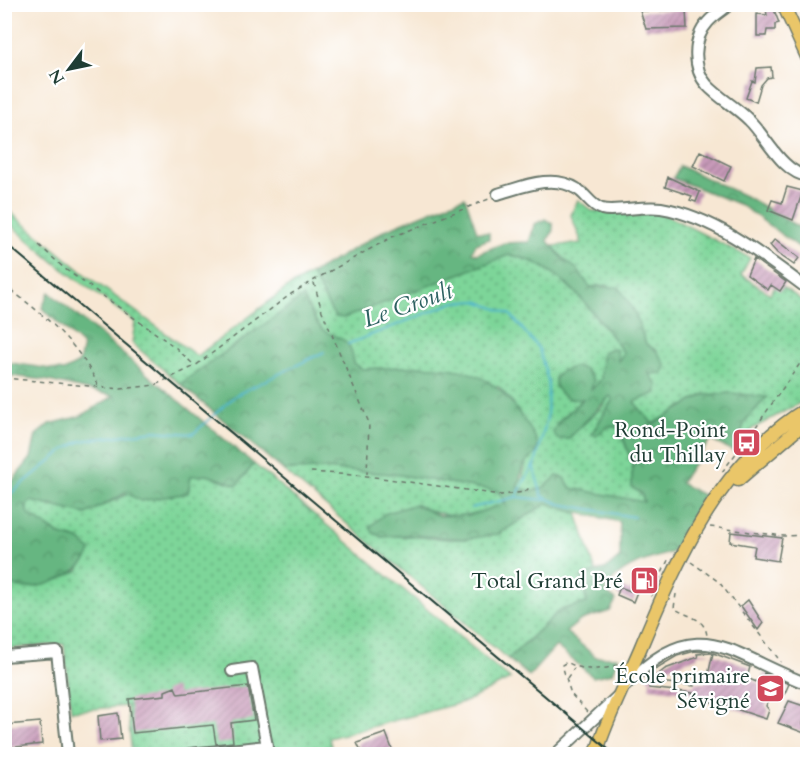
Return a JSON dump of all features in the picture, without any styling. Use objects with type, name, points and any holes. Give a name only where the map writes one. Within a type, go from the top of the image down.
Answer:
[{"type":"main road","points":[[783,4],[807,59]]},
{"type":"main road","points":[[596,754],[669,576],[700,525],[734,473],[769,438],[807,408]]},
{"type":"main road","points":[[712,507],[758,460],[807,420]]},
{"type":"main road","points":[[639,649],[700,525]]},
{"type":"street","points":[[730,4],[707,22],[698,43],[695,63],[699,72],[706,84],[750,120],[778,157],[802,175],[807,176]]},
{"type":"street","points":[[498,194],[553,181],[577,189],[598,208],[605,210],[637,206],[676,211],[692,216],[749,247],[807,289]]},
{"type":"street","points":[[556,754],[640,671],[666,653],[697,643],[710,643],[732,649],[807,684]]},
{"type":"street","points":[[4,656],[57,652],[68,754]]},
{"type":"street","points":[[190,754],[267,746],[252,668],[232,671]]},
{"type":"path","points":[[4,378],[122,389],[154,385],[195,366],[291,294],[392,237],[498,194]]},
{"type":"path","points":[[39,245],[73,275],[167,340],[195,366]]},
{"type":"path","points":[[313,282],[326,322],[369,423],[367,476]]},
{"type":"path","points":[[4,285],[59,330],[85,361],[98,386]]},
{"type":"path","points":[[719,477],[807,352]]},
{"type":"path","points":[[753,431],[761,438],[765,434],[769,438]]},
{"type":"path","points":[[311,472],[367,476],[501,495],[525,492],[531,486]]},
{"type":"path","points":[[700,525],[758,533],[807,535]]},
{"type":"path","points":[[650,600],[673,553]]},
{"type":"path","points":[[685,558],[719,582],[782,663]]},
{"type":"path","points":[[671,596],[675,588],[674,608],[698,619],[706,629],[710,643]]},
{"type":"path","points":[[591,721],[572,694],[562,665],[567,662],[575,668],[600,669],[625,661]]},
{"type":"path","points":[[567,679],[569,672],[575,668]]},
{"type":"green space","points":[[680,166],[749,198],[807,232],[807,253],[741,205],[673,178]]},
{"type":"green space","points":[[465,197],[477,232],[489,233],[489,239],[476,244],[472,252],[477,254],[504,243],[529,242],[535,224],[545,219],[553,224],[553,232],[547,240],[562,258],[577,269],[590,287],[619,287],[634,311],[646,344],[657,351],[666,366],[663,373],[649,374],[658,386],[656,393],[634,402],[653,424],[703,395],[731,393],[767,397],[745,421],[735,452],[710,440],[680,483],[705,496],[673,552],[634,565],[617,575],[604,591],[616,600],[610,611],[581,620],[566,632],[596,657],[618,657],[612,673],[593,677],[556,646],[529,676],[508,659],[560,610],[587,603],[582,577],[607,568],[620,557],[620,522],[566,510],[547,503],[499,534],[467,539],[407,535],[382,537],[373,533],[370,527],[384,514],[415,504],[439,516],[471,515],[506,503],[498,491],[394,474],[324,469],[283,470],[180,384],[303,297],[320,327],[347,343],[354,363],[362,369],[428,366],[449,368],[487,381],[504,394],[529,427],[538,448],[534,456],[524,465],[517,487],[529,491],[539,490],[557,476],[564,478],[571,488],[644,502],[642,495],[632,487],[632,463],[620,428],[609,426],[596,436],[592,433],[613,399],[610,396],[568,439],[557,439],[553,432],[557,424],[583,399],[563,396],[557,389],[555,378],[562,371],[576,366],[586,370],[594,381],[591,390],[601,380],[602,353],[611,348],[617,350],[618,361],[624,353],[589,307],[561,279],[545,268],[509,255],[344,318],[335,317],[332,312],[311,274],[385,230]]},
{"type":"green space","points":[[578,200],[592,211],[658,211],[750,258],[741,275],[770,294],[777,283],[807,304],[807,399],[752,429],[735,452],[745,421],[766,398],[703,395],[653,424],[634,402],[656,393],[649,374],[657,351],[646,344],[634,311],[608,285],[590,287],[553,246],[582,243],[571,215]]},
{"type":"green space","points":[[4,207],[90,278],[197,356],[287,288],[311,274],[332,312],[509,255],[528,260],[545,268],[575,292],[624,353],[618,362],[603,362],[601,380],[590,392],[562,371],[555,378],[555,387],[584,398],[557,423],[568,439],[603,406],[610,395],[613,399],[592,433],[596,436],[609,426],[619,428],[632,463],[632,487],[642,495],[644,503],[571,488],[564,478],[557,476],[539,490],[529,491],[517,487],[522,479],[526,461],[536,454],[538,447],[512,402],[499,387],[422,366],[362,369],[354,363],[350,347],[344,340],[320,327],[303,297],[180,384],[132,343],[135,322],[60,267],[5,220]]},
{"type":"green space","points":[[49,292],[254,464],[237,485],[207,475],[191,476],[188,493],[141,501],[126,493],[86,514],[31,501],[26,506],[28,514],[60,535],[79,540],[91,551],[80,567],[71,573],[49,584],[26,588],[17,587],[5,581],[5,490],[31,458],[36,435],[50,424],[81,416],[114,396],[45,380],[5,375],[5,362],[64,371],[79,363],[83,346],[42,308]]},
{"type":"green space","points":[[254,464],[510,679],[467,701],[329,738],[333,754],[258,754],[258,752],[132,754],[127,706],[71,711],[64,644],[5,649],[4,581],[33,586],[52,582],[79,570],[79,540],[60,535],[28,514],[26,506],[31,501],[86,514],[128,494],[161,482],[192,475],[205,475],[237,485]]},
{"type":"green space","points":[[324,469],[394,474],[498,491],[506,504],[481,512],[450,516],[415,504],[382,537],[466,539],[495,529],[547,503],[577,513],[596,572],[582,577],[587,603],[560,610],[508,659],[283,470]]},
{"type":"building","points":[[773,7],[779,23],[775,24],[775,30],[767,30],[766,36],[757,36],[757,14],[767,15],[766,9]]},
{"type":"building","points":[[686,10],[687,28],[646,29],[640,11]]},
{"type":"building","points":[[771,67],[772,77],[767,78],[761,85],[756,102],[746,98],[752,81],[755,82],[757,68]]},
{"type":"building","points":[[700,151],[731,166],[724,181],[693,166]]},
{"type":"building","points":[[668,177],[700,192],[696,202],[690,200],[692,196],[665,187]]},
{"type":"building","points":[[787,187],[803,191],[793,220],[768,210],[772,200],[782,203]]},
{"type":"building","points":[[775,239],[799,258],[794,265],[770,245]]},
{"type":"building","points":[[754,259],[786,282],[780,291],[771,285],[768,290],[747,275]]},
{"type":"building","points":[[731,532],[782,538],[778,561],[753,557],[755,546],[730,542]]},
{"type":"building","points":[[639,573],[653,580],[649,588],[640,584],[633,602],[617,595],[620,587],[630,591]]},
{"type":"building","points":[[748,600],[763,623],[758,630],[741,606]]},
{"type":"building","points":[[695,651],[712,653],[697,654],[698,657],[665,669],[650,681],[647,676],[677,656]]},
{"type":"building","points":[[713,653],[750,667],[747,678],[761,684],[764,673],[789,684],[784,695],[772,690],[766,706],[769,710],[766,719],[692,697],[693,693],[649,688],[650,681],[694,686],[695,682],[704,683],[707,680]]},
{"type":"building","points":[[248,686],[254,720],[231,723],[233,742],[216,744],[213,725],[133,733],[129,699],[165,695],[165,691],[175,687],[178,694]]},
{"type":"building","points":[[789,701],[807,707],[803,724],[807,726],[807,734],[778,723]]},
{"type":"building","points":[[118,713],[121,739],[100,741],[98,716]]},
{"type":"building","points":[[40,722],[42,744],[8,748],[6,725]]},
{"type":"building","points":[[386,733],[394,754],[362,754],[357,743]]},
{"type":"waterway","name":"Le Croult","points":[[348,344],[455,302],[477,301],[510,314],[539,349],[548,381],[547,418],[534,469],[542,496],[560,504],[634,517]]},
{"type":"waterway","name":"Le Croult","points":[[4,499],[64,450],[81,441],[154,431],[193,434],[236,395],[324,352]]},
{"type":"waterway","points":[[471,508],[516,497],[534,464]]},
{"type":"waterway","points":[[516,497],[546,500]]},
{"type":"railway","points":[[4,242],[614,754]]},
{"type":"place","name":"Rond-Point du Thillay","points":[[747,443]]},
{"type":"place","name":"Total Grand Pré","points":[[644,581]]},
{"type":"place","name":"École primaire Sévigné","points":[[771,689]]}]
